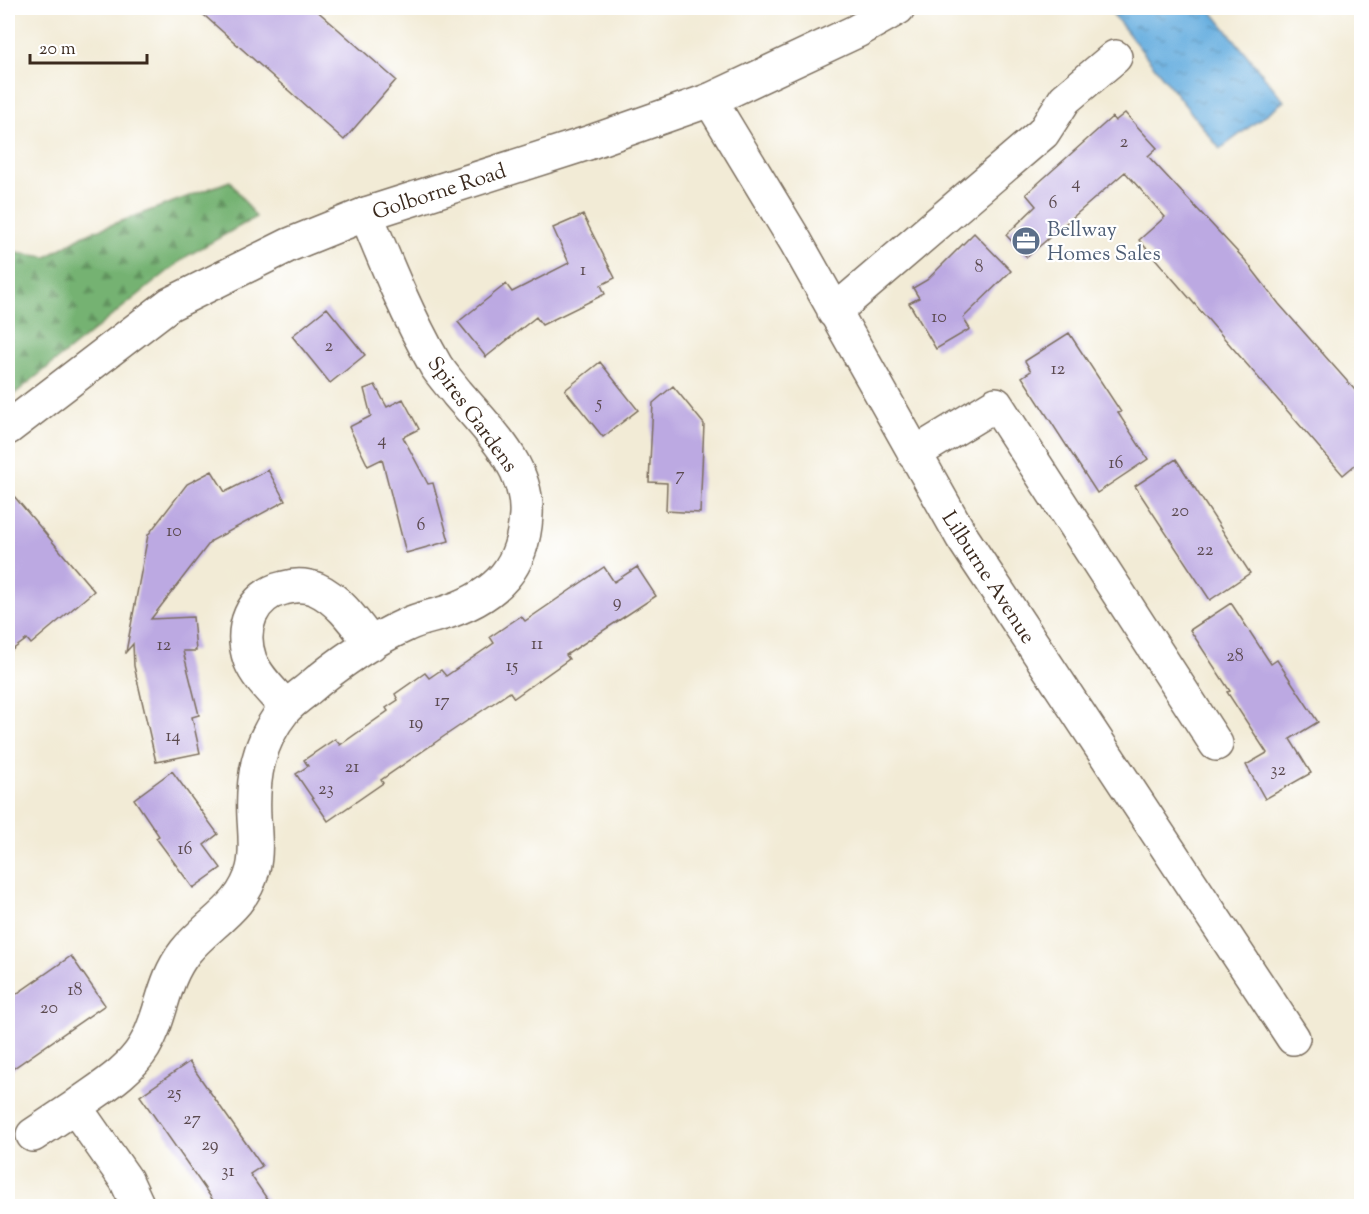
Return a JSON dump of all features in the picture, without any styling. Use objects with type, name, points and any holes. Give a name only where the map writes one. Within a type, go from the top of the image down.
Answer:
[{"type":"street","name":"Golborne Road","points":[[8,426],[170,304],[289,245],[366,214],[588,143],[710,100],[857,31],[898,8]]},
{"type":"street","points":[[834,312],[1043,133],[1065,99],[1115,57]]},
{"type":"street","name":"Lilburne Avenue","points":[[710,100],[796,242],[962,537],[1293,1038]]},
{"type":"street","name":"Spires Gardens","points":[[33,1135],[127,1068],[144,1046],[156,1021],[172,970],[187,950],[231,910],[244,893],[253,869],[256,848],[253,783],[258,757],[269,730],[286,707],[328,672],[371,644],[408,624],[480,599],[495,588],[521,553],[527,510],[517,471],[506,452],[438,369],[394,284],[366,214]]},
{"type":"street","points":[[914,454],[996,404],[1216,744]]},
{"type":"street","points":[[286,707],[262,679],[250,660],[246,640],[247,621],[257,603],[275,590],[296,585],[315,588],[334,601],[371,644]]},
{"type":"street","points":[[75,1107],[126,1180],[138,1206]]},
{"type":"green space","points":[[230,181],[256,217],[187,256],[8,399],[8,252],[47,257],[84,235]]},
{"type":"water","points":[[1108,8],[1209,8],[1284,101],[1220,149]]},
{"type":"building","points":[[196,8],[314,8],[396,80],[344,140]]},
{"type":"building","points":[[1125,113],[1157,148],[1148,156],[1245,260],[1279,304],[1362,398],[1362,459],[1343,475],[1139,240],[1165,217],[1125,172],[1027,257],[1006,235],[1036,206],[1026,194],[1112,117],[1115,121]]},
{"type":"building","points":[[583,215],[615,278],[601,285],[605,294],[542,325],[536,317],[486,357],[458,322],[506,284],[512,292],[569,263],[553,228]]},
{"type":"building","points":[[974,233],[1011,271],[963,318],[970,329],[936,349],[909,303],[919,298],[913,288],[927,280]]},
{"type":"building","points":[[327,308],[365,355],[330,383],[292,336]]},
{"type":"building","points":[[1069,333],[1121,412],[1118,413],[1148,459],[1097,493],[1022,377],[1031,371],[1025,361]]},
{"type":"building","points":[[600,362],[638,410],[603,437],[565,390]]},
{"type":"building","points":[[375,385],[387,407],[403,399],[419,429],[403,437],[428,484],[433,483],[449,541],[406,553],[382,459],[368,466],[349,427],[371,416],[364,389]]},
{"type":"building","points":[[673,386],[704,424],[700,513],[666,511],[667,483],[649,482],[653,403]]},
{"type":"building","points":[[1176,459],[1250,573],[1210,600],[1135,486]]},
{"type":"building","points":[[268,470],[285,501],[211,541],[151,619],[193,617],[196,651],[183,651],[199,715],[192,717],[200,753],[156,762],[134,666],[133,644],[126,652],[148,535],[187,484],[212,471],[225,492]]},
{"type":"building","points":[[8,489],[94,591],[31,644],[27,639],[8,653]]},
{"type":"building","points":[[604,567],[614,582],[637,567],[656,596],[566,655],[569,659],[514,698],[510,692],[446,735],[381,780],[383,783],[328,821],[296,774],[308,766],[304,760],[335,739],[340,745],[388,711],[386,708],[398,700],[395,694],[425,673],[429,678],[441,670],[446,676],[494,643],[490,637],[521,616],[525,621]]},
{"type":"building","points":[[1231,603],[1271,664],[1277,660],[1318,722],[1290,739],[1311,773],[1265,799],[1246,765],[1267,753],[1190,630]]},
{"type":"building","points":[[172,771],[218,834],[204,845],[221,868],[193,888],[156,838],[159,836],[134,799]]},
{"type":"building","points":[[71,956],[105,1005],[8,1072],[8,1000]]},
{"type":"building","points":[[189,1062],[262,1166],[250,1174],[272,1206],[217,1206],[140,1096]]},
{"type":"place","name":"Bellway Homes Sales","points":[[1026,241]]}]
